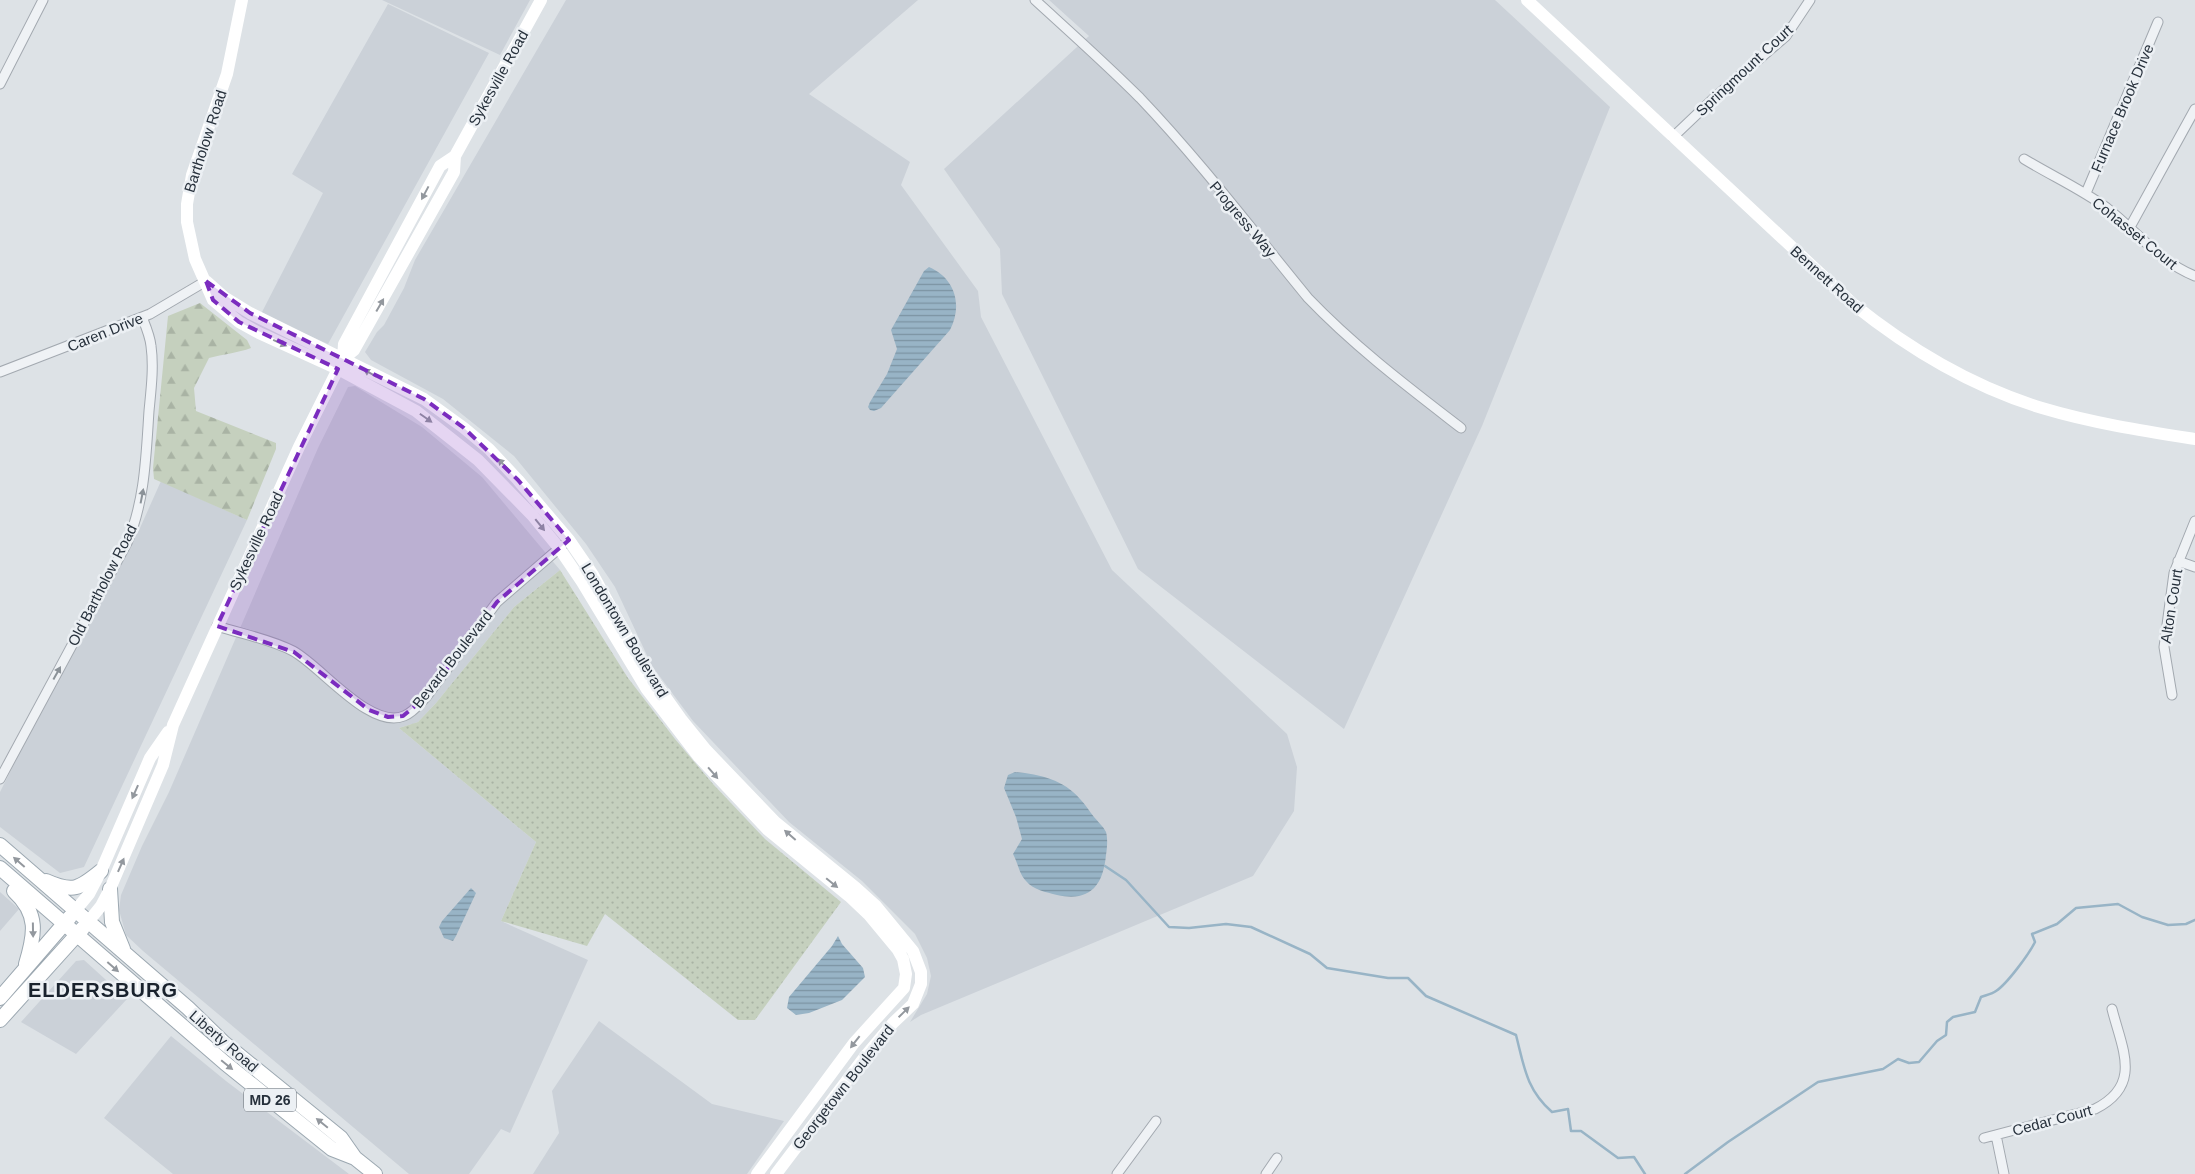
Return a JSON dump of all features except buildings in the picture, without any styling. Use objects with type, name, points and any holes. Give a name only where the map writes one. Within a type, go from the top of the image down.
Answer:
[{"type":"main road","name":"Liberty Road","points":[[1,845],[188,1008],[224,1044],[341,1138],[355,1158],[374,1174]]},
{"type":"main road","name":"Liberty Road","points":[[0,868],[190,1034],[332,1149],[355,1158]]},
{"type":"main road","points":[[36,877],[57,886],[74,889],[86,883],[101,871]]},
{"type":"main road","points":[[0,876],[24,900],[32,918],[33,939],[24,970]]},
{"type":"main road","points":[[110,889],[112,922],[127,956]]},
{"type":"main road","name":"Sykesville Road","points":[[0,998],[75,911]]},
{"type":"main road","name":"Sykesville Road","points":[[0,1020],[88,922]]},
{"type":"street","points":[[0,84],[43,0]]},
{"type":"street","name":"Bartholow Road","points":[[242,0],[227,74],[188,189],[187,222],[195,259],[206,280],[213,300],[239,322],[259,333],[340,364]]},
{"type":"street","name":"Sykesville Road","points":[[88,922],[101,906],[110,889],[163,765],[173,725],[296,455],[340,364],[344,344],[440,166],[454,156],[541,0]]},
{"type":"street","name":"Progress Way","points":[[1035,0],[1111,70],[1152,112],[1325,316],[1373,360],[1461,428]]},
{"type":"street","name":"Bennett Road","points":[[1526,0],[1853,304],[1900,339],[1947,368],[1992,390],[2046,409],[2096,422],[2195,439]]},
{"type":"street","name":"Springmount Court","points":[[1673,136],[1786,36],[1810,0]]},
{"type":"street","name":"Furnace Brook Drive","points":[[2086,193],[2158,22]]},
{"type":"street","points":[[2130,227],[2195,109]]},
{"type":"street","name":"Cohasset Court","points":[[2024,159],[2086,193],[2130,227],[2173,266],[2195,276]]},
{"type":"street","name":"Bartholow Road","points":[[206,280],[224,297],[340,364]]},
{"type":"street","name":"Caren Drive","points":[[0,372],[142,317],[167,305],[206,280]]},
{"type":"street","points":[[222,309],[242,316],[253,324],[264,327],[270,324]]},
{"type":"street","name":"Old Bartholow Road","points":[[0,779],[127,543],[138,514],[144,482],[151,382],[151,348],[149,334],[142,317]]},
{"type":"street","name":"Londontown Boulevard","points":[[340,364],[416,411],[455,440],[564,544],[593,574],[650,673],[681,719],[706,750],[763,810],[800,844],[856,888],[888,928]]},
{"type":"street","name":"Alton Court","points":[[2172,695],[2164,647],[2174,572],[2195,521]]},
{"type":"street","name":"Bevard Boulevard","points":[[217,626],[267,641],[294,652],[369,710],[388,717],[403,716],[418,706],[427,696],[497,602],[564,544]]},
{"type":"street","points":[[2178,562],[2195,567]]},
{"type":"street","name":"Sykesville Road","points":[[75,911],[89,894],[101,871],[150,758],[173,725]]},
{"type":"street","name":"Georgetown Boulevard","points":[[757,1174],[854,1043],[904,988],[906,974],[903,959],[888,928]]},
{"type":"street","name":"Georgetown Boulevard","points":[[776,1174],[880,1036],[913,1004],[918,995],[921,984],[918,962],[906,942],[888,928]]},
{"type":"street","name":"Cedar Court","points":[[1984,1138],[2095,1109],[2109,1102],[2118,1093],[2123,1084],[2126,1064],[2112,1008]]},
{"type":"street","points":[[1117,1174],[1156,1121]]},
{"type":"street","points":[[1996,1135],[2004,1174]]},
{"type":"street","points":[[1266,1174],[1278,1158]]},
{"type":"highlighted area","points":[[206,281],[250,313],[424,399],[464,428],[518,480],[569,540],[497,602],[427,696],[403,716],[388,717],[369,710],[294,652],[217,626],[338,369],[239,322],[213,300]]},
{"type":"shaded area","points":[[382,0],[530,0],[500,55]]},
{"type":"shaded area","points":[[566,0],[918,0],[809,94],[910,162],[901,185],[978,291],[981,317],[1112,570],[1287,734],[1297,767],[1294,811],[1253,876],[921,1015],[910,1022],[927,994],[931,976],[927,958],[915,934],[862,881],[789,822],[693,721],[652,666],[615,587],[586,544],[514,456],[443,399],[371,360],[365,352],[377,332],[384,325],[404,288],[415,260]]},
{"type":"shaded area","points":[[1049,0],[1495,0],[1610,107],[1482,426],[1344,729],[1138,569],[1002,294],[1000,249],[944,169],[1089,36]]},
{"type":"shaded area","points":[[388,4],[489,53],[328,344],[261,314],[323,193],[292,174]]},
{"type":"shaded area","points":[[355,386],[422,427],[482,477],[560,570],[514,607],[436,703],[418,722],[399,728],[536,842],[501,921],[588,960],[510,1133],[501,1129],[469,1174],[409,1174],[143,951],[126,935],[119,910],[121,895],[142,846],[169,792],[318,448],[348,387]]},
{"type":"shaded area","points":[[161,481],[247,520],[84,867],[60,873],[0,827],[0,792],[30,732],[140,528]]},
{"type":"shaded area","points":[[0,892],[19,909],[0,931]]},
{"type":"shaded area","points":[[84,960],[127,999],[76,1054],[21,1022],[76,961]]},
{"type":"shaded area","points":[[599,1021],[712,1104],[784,1121],[747,1174],[533,1174],[559,1133],[552,1091]]},
{"type":"shaded area","points":[[171,1036],[226,1081],[349,1174],[173,1174],[104,1118]]},
{"type":"green space","points":[[200,303],[247,340],[251,348],[209,358],[194,388],[196,411],[276,443],[276,449],[247,520],[154,479],[153,468],[168,316]]},
{"type":"green space","points":[[560,570],[628,678],[713,784],[765,839],[841,902],[755,1020],[738,1020],[605,914],[587,946],[501,921],[536,842],[399,728],[418,722],[436,703],[514,607]]},
{"type":"water","points":[[929,267],[945,278],[954,293],[956,311],[954,321],[950,330],[881,408],[874,411],[870,410],[868,407],[870,402],[887,374],[897,349],[891,330],[924,271]]},
{"type":"water","points":[[1015,772],[1042,776],[1074,792],[1105,830],[1107,846],[1102,875],[1093,889],[1086,894],[1068,897],[1044,892],[1032,887],[1022,875],[1013,854],[1022,839],[1016,817],[1004,788],[1008,775]]},
{"type":"water","points":[[471,888],[476,893],[456,936],[453,941],[444,938],[439,927],[442,921]]},
{"type":"water","points":[[838,936],[842,944],[863,968],[865,977],[842,1000],[809,1013],[796,1015],[787,1008],[789,997],[832,946]]},
{"type":"waterway","points":[[1105,866],[1126,880],[1169,927],[1189,928],[1226,924],[1251,927],[1310,954],[1327,968],[1388,978],[1408,978],[1426,996],[1516,1035],[1527,1076],[1531,1086],[1543,1103],[1552,1112],[1568,1109],[1571,1131],[1581,1131],[1618,1158],[1634,1157],[1645,1174]]},
{"type":"waterway","points":[[1685,1174],[1728,1142],[1818,1082],[1883,1069],[1898,1059],[1909,1063],[1919,1062],[1937,1041],[1946,1035],[1947,1022],[1953,1017],[1975,1012],[1981,997],[1994,992],[2006,982],[2035,942],[2032,934],[2057,924],[2076,908],[2118,904],[2142,917],[2168,925],[2186,924],[2195,920]]},
{"type":"district","name":"ELDERSBURG","points":[[103,990]]}]
